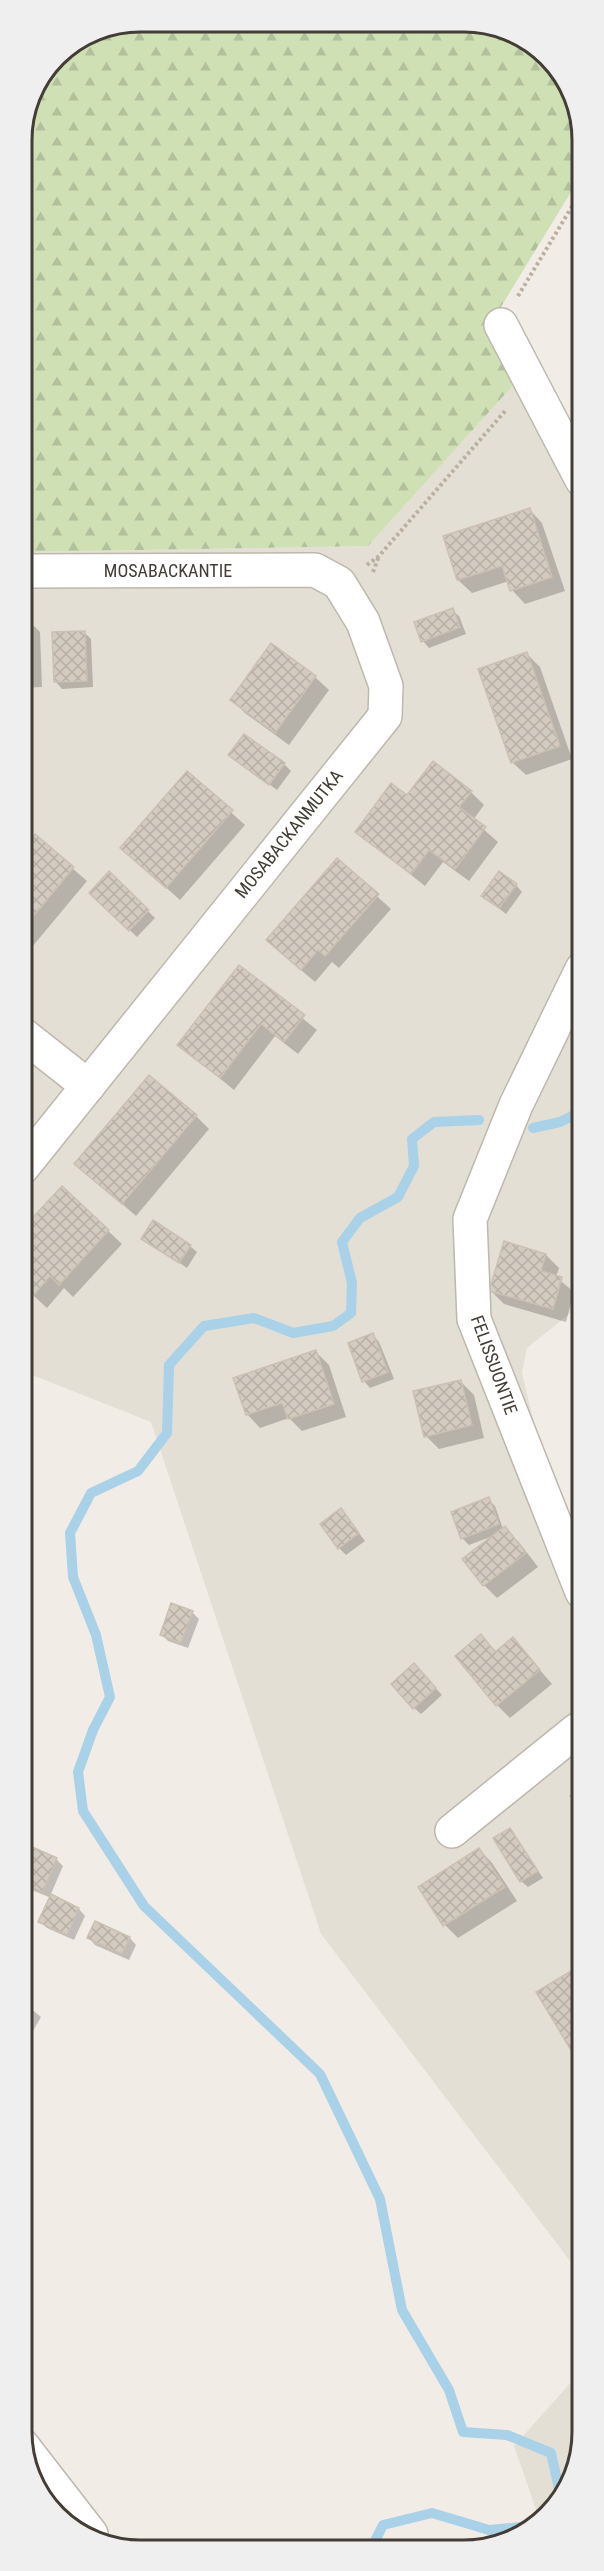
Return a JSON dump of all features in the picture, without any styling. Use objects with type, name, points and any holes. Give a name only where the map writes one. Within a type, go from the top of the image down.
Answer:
[{"type":"street","points":[[501,325],[572,461]]},
{"type":"street","name":"MOSABACKANTIE","points":[[32,571],[327,577]]},
{"type":"street","name":"MOSABACKANMUTKA","points":[[32,1156],[385,716],[386,686],[363,622],[327,577]]},
{"type":"street","name":"FELISSUONTIE","points":[[572,990],[516,1105],[470,1219],[474,1319],[572,1567]]},
{"type":"street","points":[[32,1042],[88,1086]]},
{"type":"street","points":[[452,1831],[572,1734]]},
{"type":"street","points":[[37,2464],[82,2522]]},
{"type":"path","points":[[501,325],[572,207]]},
{"type":"path","points":[[327,577],[379,556],[530,381]]},
{"type":"shaded area","points":[[518,380],[557,400],[572,425],[572,1312],[527,1348],[522,1373],[538,1440],[572,1518],[572,2264],[321,1934],[151,1422],[32,1375],[32,552],[368,546]]},
{"type":"shaded area","points":[[572,2381],[572,2438],[569,2459],[554,2491],[537,2512],[514,2446]]},
{"type":"green space","points":[[133,32],[471,32],[499,37],[524,50],[541,63],[558,86],[567,105],[572,126],[572,190],[491,323],[518,380],[368,546],[32,552],[32,126],[37,105],[54,74],[68,58],[86,46],[112,35]]},
{"type":"building","points":[[530,508],[552,577],[510,591],[502,566],[457,580],[443,536]]},
{"type":"building","points":[[453,608],[460,627],[421,642],[414,622]]},
{"type":"building","points":[[85,631],[87,681],[54,682],[52,632]]},
{"type":"building","points":[[271,643],[316,676],[275,733],[230,700]]},
{"type":"building","points":[[527,652],[560,746],[511,763],[478,669]]},
{"type":"building","points":[[244,734],[285,763],[269,785],[228,755]]},
{"type":"building","points":[[433,761],[472,791],[459,807],[486,827],[455,869],[429,850],[411,874],[355,832],[391,783],[407,795]]},
{"type":"building","points":[[187,771],[233,810],[166,888],[120,848]]},
{"type":"building","points":[[35,834],[74,867],[32,918],[32,838]]},
{"type":"building","points":[[337,858],[379,894],[325,956],[318,950],[301,970],[266,940]]},
{"type":"building","points":[[109,871],[149,910],[129,931],[89,893]]},
{"type":"building","points":[[499,871],[517,884],[499,908],[481,896]]},
{"type":"building","points":[[239,965],[305,1015],[284,1042],[261,1024],[220,1078],[177,1045]]},
{"type":"building","points":[[149,1075],[197,1115],[122,1204],[74,1164]]},
{"type":"building","points":[[62,1186],[109,1230],[59,1285],[50,1276],[33,1296],[32,1218]]},
{"type":"building","points":[[153,1220],[191,1245],[179,1263],[141,1239]]},
{"type":"building","points":[[504,1241],[546,1254],[541,1271],[562,1277],[553,1309],[489,1291]]},
{"type":"building","points":[[373,1333],[388,1372],[362,1382],[348,1343]]},
{"type":"building","points":[[316,1350],[334,1404],[288,1419],[282,1403],[246,1415],[233,1378]]},
{"type":"building","points":[[461,1380],[472,1425],[424,1437],[413,1391]]},
{"type":"building","points":[[489,1497],[499,1524],[461,1539],[451,1512]]},
{"type":"building","points":[[341,1508],[359,1533],[338,1549],[320,1524]]},
{"type":"building","points":[[505,1526],[526,1553],[483,1586],[462,1559]]},
{"type":"building","points":[[171,1603],[193,1611],[181,1643],[160,1635]]},
{"type":"building","points":[[481,1634],[495,1652],[513,1637],[540,1670],[496,1706],[455,1656]]},
{"type":"building","points":[[414,1663],[436,1688],[413,1709],[391,1684]]},
{"type":"building","points":[[510,1828],[538,1871],[520,1882],[493,1838]]},
{"type":"building","points":[[32,1847],[57,1858],[43,1892],[32,1887]]},
{"type":"building","points":[[479,1848],[505,1887],[443,1926],[418,1887]]},
{"type":"building","points":[[51,1894],[79,1908],[67,1935],[38,1922]]},
{"type":"building","points":[[95,1921],[130,1937],[122,1954],[87,1938]]},
{"type":"building","points":[[572,1970],[572,2052],[536,1992]]},
{"type":"waterway","points":[[533,1128],[560,1122],[572,1116]]},
{"type":"waterway","points":[[479,1120],[434,1122],[412,1139],[414,1166],[398,1197],[360,1218],[342,1242],[352,1283],[351,1313],[333,1326],[293,1333],[254,1318],[204,1326],[169,1365],[167,1433],[138,1471],[91,1493],[70,1533],[73,1577],[96,1635],[110,1697],[93,1730],[78,1772],[83,1811],[144,1906],[320,2074],[380,2199],[402,2310],[449,2390],[463,2432],[507,2435],[551,2453],[558,2484]]},
{"type":"waterway","points":[[376,2540],[383,2525],[432,2513],[489,2530],[512,2528]]}]
